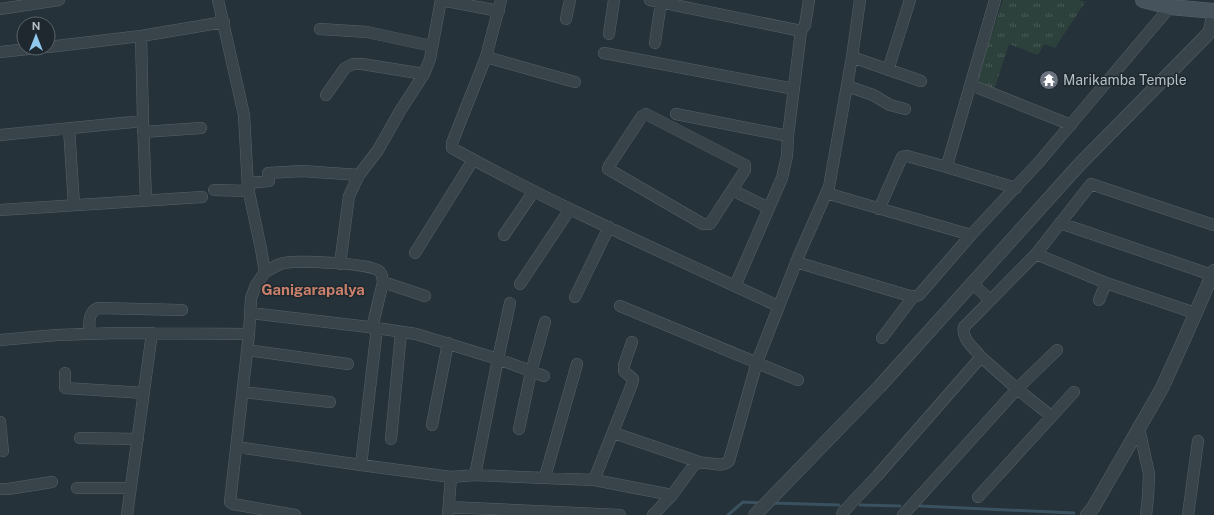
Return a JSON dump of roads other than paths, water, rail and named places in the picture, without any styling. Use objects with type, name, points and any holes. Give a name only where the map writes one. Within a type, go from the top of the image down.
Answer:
[{"type":"main road","points":[[1143,0],[1170,7],[1214,11]]},
{"type":"street","points":[[0,9],[59,0]]},
{"type":"street","points":[[218,0],[244,115],[248,188],[265,272]]},
{"type":"street","points":[[340,264],[349,196],[359,175],[378,150],[400,111],[424,74],[430,59],[441,0],[500,6],[486,57],[452,143],[452,148],[570,209],[778,306]]},
{"type":"street","points":[[566,19],[570,0]]},
{"type":"street","points":[[608,34],[614,0]]},
{"type":"street","points":[[734,286],[782,178],[787,156],[788,136],[801,31],[805,25],[809,0]]},
{"type":"street","points":[[614,433],[699,462],[722,465],[729,461],[757,362],[796,262],[829,187],[852,57],[860,0]]},
{"type":"street","points":[[888,70],[910,0]]},
{"type":"street","points":[[943,166],[948,162],[995,0]]},
{"type":"street","points":[[655,43],[655,1],[801,31]]},
{"type":"street","points":[[882,338],[913,297],[919,295],[971,235],[1016,188],[1170,7]]},
{"type":"street","points":[[763,507],[880,386],[1078,166],[1207,35],[1214,11]]},
{"type":"street","points":[[56,46],[141,36],[224,22]]},
{"type":"street","points":[[320,29],[367,32],[432,46]]},
{"type":"street","points":[[141,36],[146,200]]},
{"type":"street","points":[[0,52],[16,50]]},
{"type":"street","points":[[604,53],[794,90]]},
{"type":"street","points":[[486,57],[575,82]]},
{"type":"street","points":[[852,57],[921,81]]},
{"type":"street","points":[[326,95],[345,68],[353,64],[362,64],[424,74]]},
{"type":"street","points":[[971,85],[1071,125]]},
{"type":"street","points":[[847,86],[867,92],[890,105],[905,108]]},
{"type":"street","points":[[646,114],[744,163],[746,167],[732,190],[710,224],[705,225],[609,170],[608,168],[642,116],[646,114]]},
{"type":"street","points":[[676,114],[788,136]]},
{"type":"street","points":[[0,135],[69,128],[143,126],[201,128]]},
{"type":"street","points":[[69,128],[74,205]]},
{"type":"street","points":[[879,209],[902,157],[907,156],[1016,188]]},
{"type":"street","points":[[415,254],[473,160]]},
{"type":"street","points":[[214,190],[248,188],[269,181],[268,173],[302,171],[359,175]]},
{"type":"street","points":[[1051,416],[1017,389],[980,356],[964,337],[964,327],[1036,254],[1091,184],[1214,225]]},
{"type":"street","points":[[732,190],[769,208]]},
{"type":"street","points":[[504,235],[534,191]]},
{"type":"street","points":[[826,193],[971,235]]},
{"type":"street","points":[[0,210],[202,197]]},
{"type":"street","points":[[520,284],[570,209]]},
{"type":"street","points":[[1060,223],[1213,273],[1162,388],[1093,508],[1087,515]]},
{"type":"street","points":[[575,297],[609,227]]},
{"type":"street","points":[[1036,254],[1106,283],[1195,313]]},
{"type":"street","points":[[295,515],[233,504],[230,502],[249,334],[251,298],[256,285],[265,272],[284,263],[328,262],[364,267],[379,271],[382,276],[383,282],[374,328],[361,465]]},
{"type":"street","points":[[796,262],[913,297]]},
{"type":"street","points":[[383,282],[425,296]]},
{"type":"street","points":[[972,283],[990,300]]},
{"type":"street","points":[[1099,300],[1106,283]]},
{"type":"street","points":[[476,475],[510,303]]},
{"type":"street","points":[[620,306],[798,380]]},
{"type":"street","points":[[89,334],[90,314],[93,310],[98,308],[182,310]]},
{"type":"street","points":[[251,313],[416,334],[498,359],[544,376]]},
{"type":"street","points":[[519,429],[531,372],[545,322]]},
{"type":"street","points":[[391,440],[402,332]]},
{"type":"street","points":[[127,515],[152,333]]},
{"type":"street","points":[[0,340],[89,334],[249,334]]},
{"type":"street","points":[[594,480],[614,433],[632,384],[633,379],[624,371],[624,365],[632,342]]},
{"type":"street","points":[[432,425],[448,343]]},
{"type":"street","points":[[247,350],[348,364]]},
{"type":"street","points":[[903,515],[1017,389],[1057,350]]},
{"type":"street","points":[[842,515],[843,512],[877,476],[980,356]]},
{"type":"street","points":[[545,477],[577,364]]},
{"type":"street","points":[[64,373],[65,388],[144,393]]},
{"type":"street","points":[[243,392],[330,402]]},
{"type":"street","points":[[978,497],[1074,392]]},
{"type":"street","points":[[0,422],[2,451]]},
{"type":"street","points":[[1139,428],[1149,474],[1146,515]]},
{"type":"street","points":[[80,438],[138,439]]},
{"type":"street","points":[[1188,515],[1198,441]]},
{"type":"street","points":[[237,447],[451,477],[476,475],[594,480],[672,495]]},
{"type":"street","points":[[653,515],[672,495],[694,464],[699,462]]},
{"type":"street","points":[[451,477],[449,511],[620,515]]},
{"type":"street","points":[[0,489],[52,482]]},
{"type":"street","points":[[77,488],[130,488]]},
{"type":"waterway","points":[[728,515],[743,502],[762,503]]},
{"type":"waterway","points":[[771,503],[839,505]]},
{"type":"waterway","points":[[860,505],[900,506]]},
{"type":"waterway","points":[[920,506],[1074,513]]},
{"type":"place","name":"Marikamba Temple","points":[[1049,80]]},
{"type":"district","name":"Ganigarapalya","points":[[313,289]]}]
